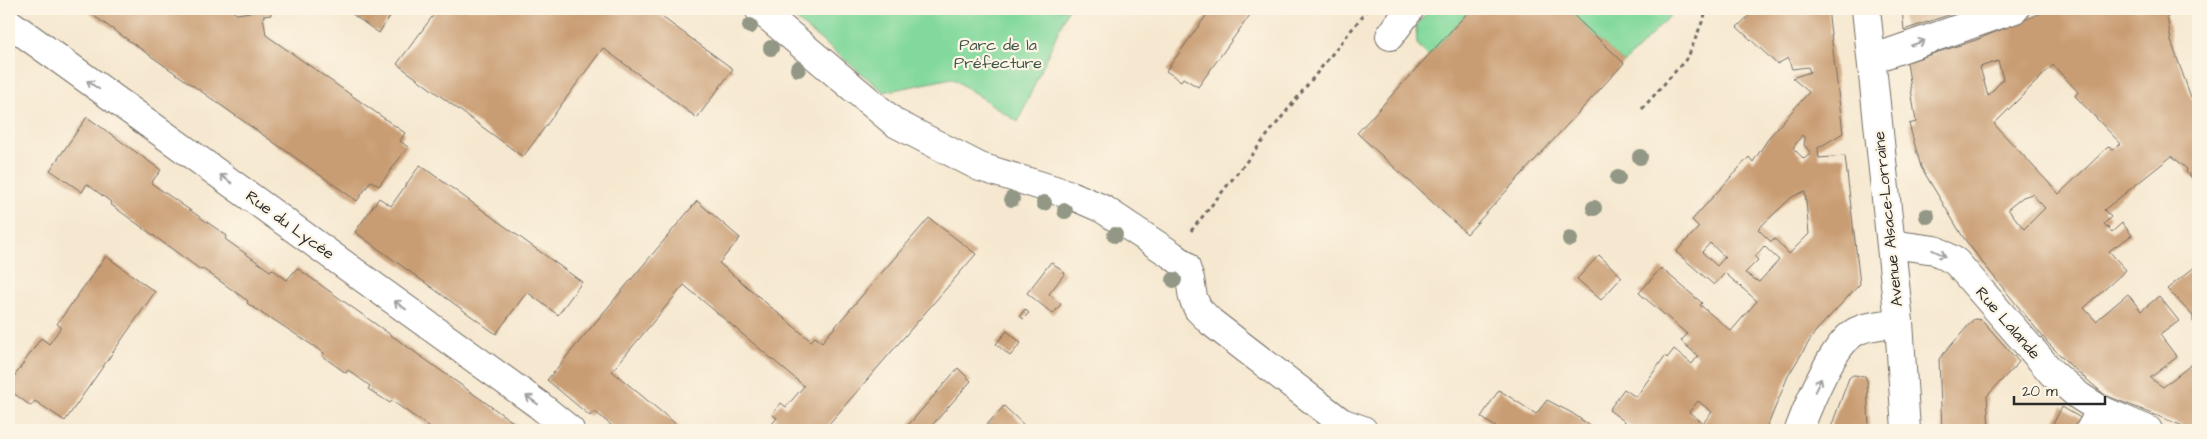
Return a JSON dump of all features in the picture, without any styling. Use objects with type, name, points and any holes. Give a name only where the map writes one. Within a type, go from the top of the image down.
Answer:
[{"type":"street","points":[[759,9],[895,123],[980,167],[1071,195],[1103,209],[1185,265],[1190,279],[1192,298],[1198,309],[1211,322],[1349,427]]},
{"type":"street","points":[[1390,36],[1410,9]]},
{"type":"street","name":"Avenue Alsace-Lorraine","points":[[1866,9],[1899,322],[1906,430]]},
{"type":"street","points":[[1872,59],[2015,9]]},
{"type":"street","name":"Rue du Lycée","points":[[11,26],[539,405],[570,430]]},
{"type":"street","name":"Rue Lalande","points":[[1891,244],[1936,250],[1956,262],[2052,373],[2079,396],[2095,420],[2148,430]]},
{"type":"street","points":[[1799,430],[1818,384],[1840,346],[1857,331],[1899,322]]},
{"type":"path","points":[[1172,256],[1368,9]]},
{"type":"path","points":[[1642,109],[1688,57],[1705,15],[1698,9]]},
{"type":"green space","name":"Parc de la Préfecture","points":[[783,9],[1068,9],[1018,122],[952,78],[884,92]]},
{"type":"green space","points":[[1430,9],[1471,9],[1428,56],[1417,44],[1416,26]]},
{"type":"green space","points":[[1567,9],[1677,9],[1624,63]]},
{"type":"building","points":[[84,9],[229,9],[237,14],[269,9],[271,15],[263,16],[266,35],[405,133],[400,141],[408,147],[379,186],[371,181],[357,201]]},
{"type":"building","points":[[345,9],[395,9],[379,33]]},
{"type":"building","points":[[438,9],[651,9],[733,69],[697,118],[603,48],[523,157],[397,64]]},
{"type":"building","points":[[1211,9],[1242,9],[1250,15],[1198,87],[1183,78],[1181,81],[1166,71]]},
{"type":"building","points":[[1471,9],[1567,9],[1624,63],[1467,234],[1357,133]]},
{"type":"building","points":[[1756,9],[1828,9],[1843,133],[1818,148],[1819,158],[1845,156],[1860,284],[1815,332],[1788,376],[1766,430],[1636,430],[1609,410],[1624,389],[1636,397],[1665,356],[1667,358],[1674,349],[1692,364],[1698,356],[1681,341],[1687,334],[1639,293],[1661,268],[1731,331],[1757,301],[1725,273],[1714,285],[1676,252],[1699,227],[1692,220],[1749,157],[1753,162],[1770,136],[1809,92],[1792,78],[1810,72],[1808,67],[1792,69],[1788,58],[1777,64],[1737,27]],"holes":[[[1802,135],[1805,139],[1804,145],[1811,153],[1804,159],[1793,148]],[[1805,191],[1809,234],[1789,254],[1775,239],[1771,242],[1758,229],[1792,197]],[[1710,243],[1725,257],[1717,266],[1702,252]],[[1764,246],[1779,260],[1759,282],[1745,273],[1758,260],[1755,257]],[[1698,401],[1712,412],[1703,423],[1689,412]]]},
{"type":"building","points":[[1902,9],[1966,9],[1904,30]]},
{"type":"building","points":[[2051,9],[2166,9],[2171,41],[2192,100],[2198,104],[2198,183],[2186,172],[2187,169],[2172,156],[2104,210],[2111,217],[2104,224],[2112,232],[2122,223],[2132,235],[2109,251],[2126,270],[2084,308],[2096,321],[2128,294],[2141,311],[2159,296],[2179,321],[2160,335],[2177,357],[2150,378],[2163,387],[2192,364],[2198,372],[2198,430],[2193,430],[2105,395],[2072,367],[2047,342],[1963,237],[1921,167],[1909,124],[1916,122],[1907,62],[1976,40]],"holes":[[[1998,61],[2003,79],[1988,96],[1980,67]],[[2053,65],[2078,92],[2075,96],[2121,144],[2113,149],[2109,146],[2059,194],[1994,124]],[[2032,194],[2045,208],[2024,229],[2008,209],[2023,197]]]},
{"type":"building","points":[[87,117],[161,170],[151,183],[227,236],[225,239],[270,271],[272,269],[287,280],[297,268],[524,430],[431,430],[392,401],[390,403],[368,389],[370,386],[348,370],[346,373],[322,356],[324,353],[247,303],[248,301],[203,269],[201,270],[110,204],[111,202],[87,184],[82,192],[50,170]]},
{"type":"building","points":[[420,165],[582,282],[558,315],[527,292],[496,334],[355,232],[379,198],[391,206]]},
{"type":"building","points":[[697,201],[740,238],[719,263],[811,341],[815,337],[822,342],[929,218],[976,254],[828,425],[835,430],[767,430],[777,418],[772,414],[781,403],[786,407],[804,386],[684,285],[612,371],[683,430],[617,430],[594,411],[590,416],[547,380]]},
{"type":"building","points":[[1599,255],[1622,277],[1601,300],[1577,279]]},
{"type":"building","points":[[106,256],[155,292],[65,421],[35,401],[31,406],[9,390],[9,384],[41,338],[49,344],[61,327],[57,324]]},
{"type":"building","points":[[1051,262],[1065,273],[1049,294],[1061,304],[1053,314],[1027,293]]},
{"type":"building","points":[[2196,266],[2198,268],[2198,322],[2193,322],[2193,316],[2167,289]]},
{"type":"building","points":[[1025,309],[1029,313],[1023,319],[1020,316]]},
{"type":"building","points":[[1974,319],[1982,320],[2019,362],[1987,396],[1989,430],[1942,430],[1939,359]]},
{"type":"building","points":[[1007,331],[1021,343],[1010,356],[996,344]]},
{"type":"building","points":[[958,368],[971,381],[928,430],[904,430]]},
{"type":"building","points":[[1853,375],[1865,376],[1867,380],[1869,430],[1830,430],[1849,378]]},
{"type":"building","points":[[1499,390],[1536,414],[1547,400],[1572,413],[1596,430],[1500,430],[1481,417]]},
{"type":"building","points":[[1004,406],[1029,430],[982,430]]},
{"type":"building","points":[[2062,407],[2089,423],[2084,430],[2050,430]]}]
